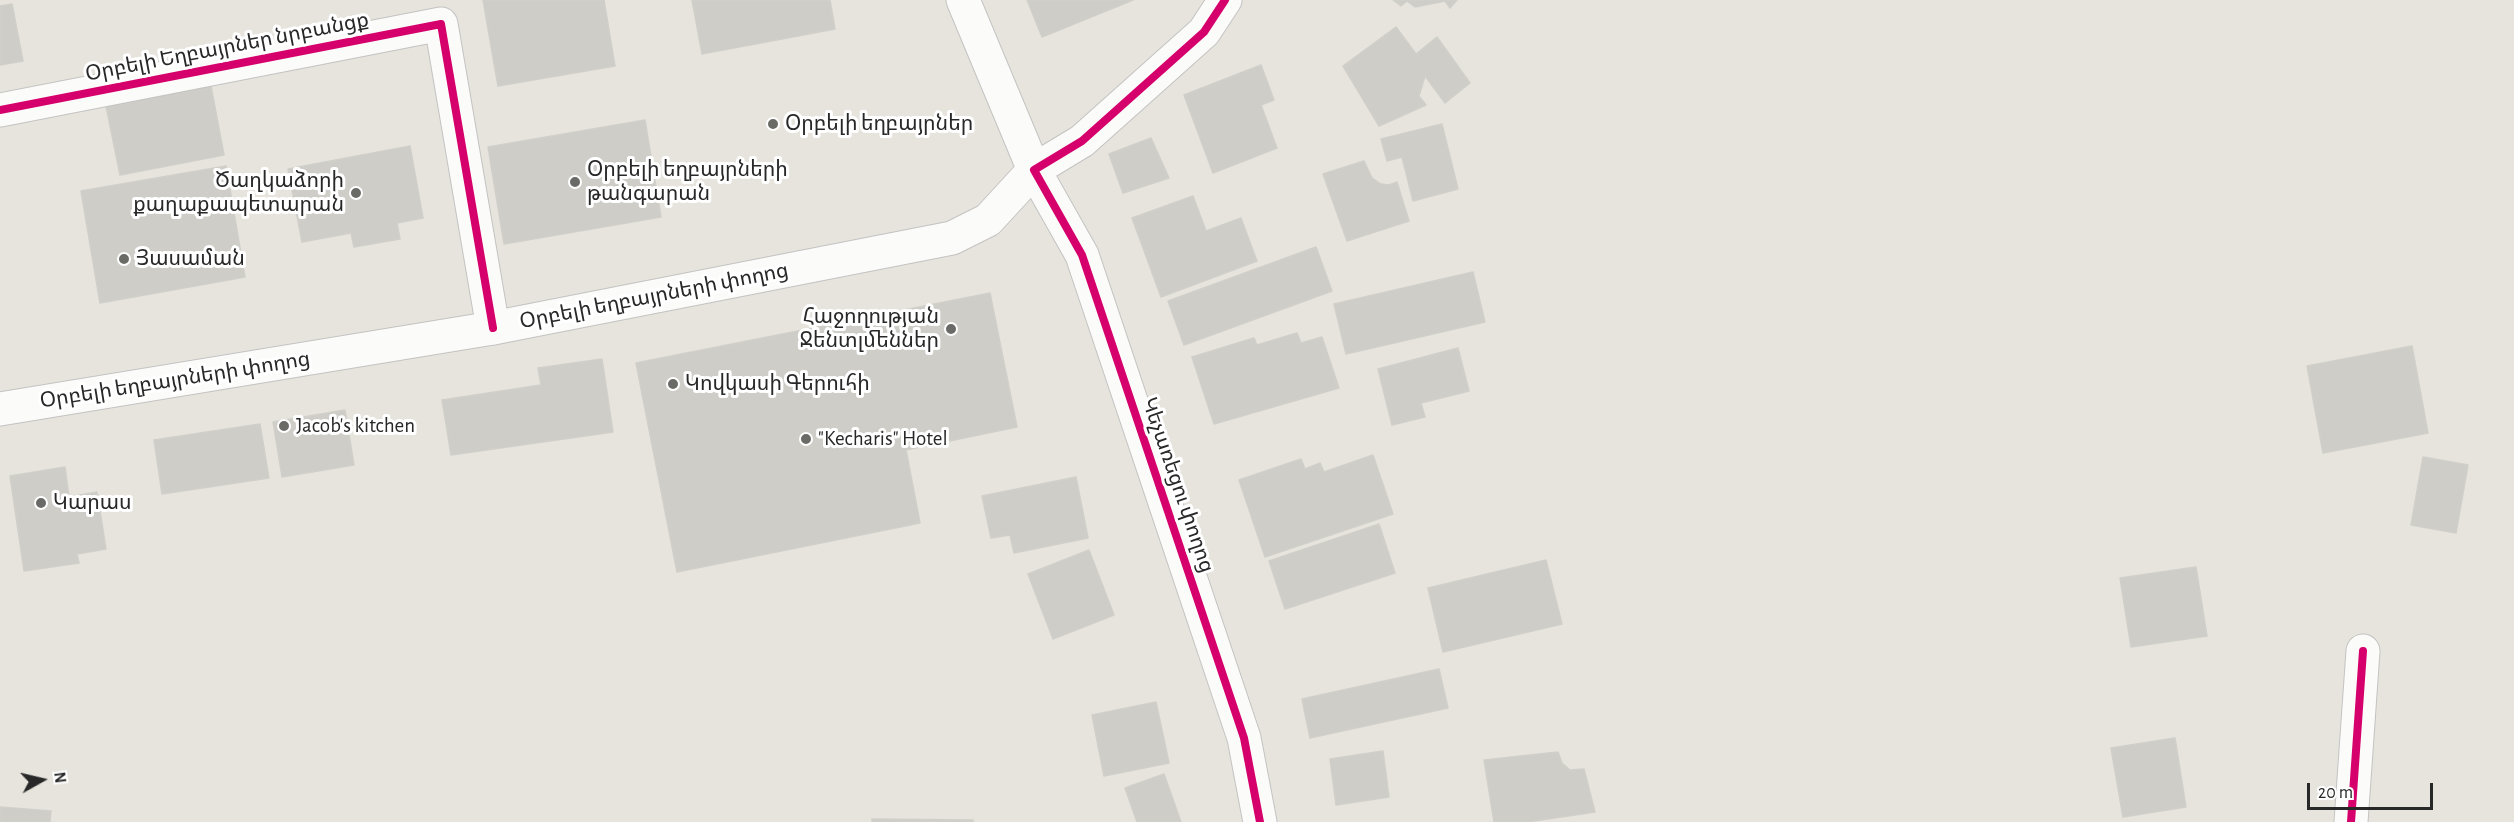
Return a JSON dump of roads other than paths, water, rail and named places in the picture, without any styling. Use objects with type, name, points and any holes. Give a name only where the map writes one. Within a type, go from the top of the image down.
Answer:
[{"type":"street","name":"Կեչառեցու փողոց","points":[[963,0],[1034,170],[1082,255],[1244,738],[1260,822]]},
{"type":"street","name":"Օրբելի եղբայրների փողոց","points":[[0,409],[493,328],[952,238],[988,220],[1034,170],[1091,134],[1204,32],[1225,0]]},
{"type":"street","name":"Օրբելի Եղբայրներ նրբանցք","points":[[0,110],[441,24],[493,328]]},
{"type":"street","points":[[2351,822],[2363,651]]},
{"type":"place","name":"Օրբելի եղբայրներ","points":[[773,124]]},
{"type":"place","name":"Օրբելի եղբայրների թանգարան","points":[[575,182]]},
{"type":"place","name":"Ծաղկաձորի քաղաքապետարան","points":[[356,193]]},
{"type":"place","name":"Յասաման","points":[[124,259]]},
{"type":"place","name":"Հաջողության Ջենտլմեններ","points":[[951,329]]},
{"type":"place","name":"Կովկասի Գերուհի","points":[[673,384]]},
{"type":"place","name":"Jacob's kitchen","points":[[284,426]]},
{"type":"place","name":"\"Kecharis\" Hotel","points":[[806,439]]},
{"type":"place","name":"Կարաս","points":[[41,503]]}]
